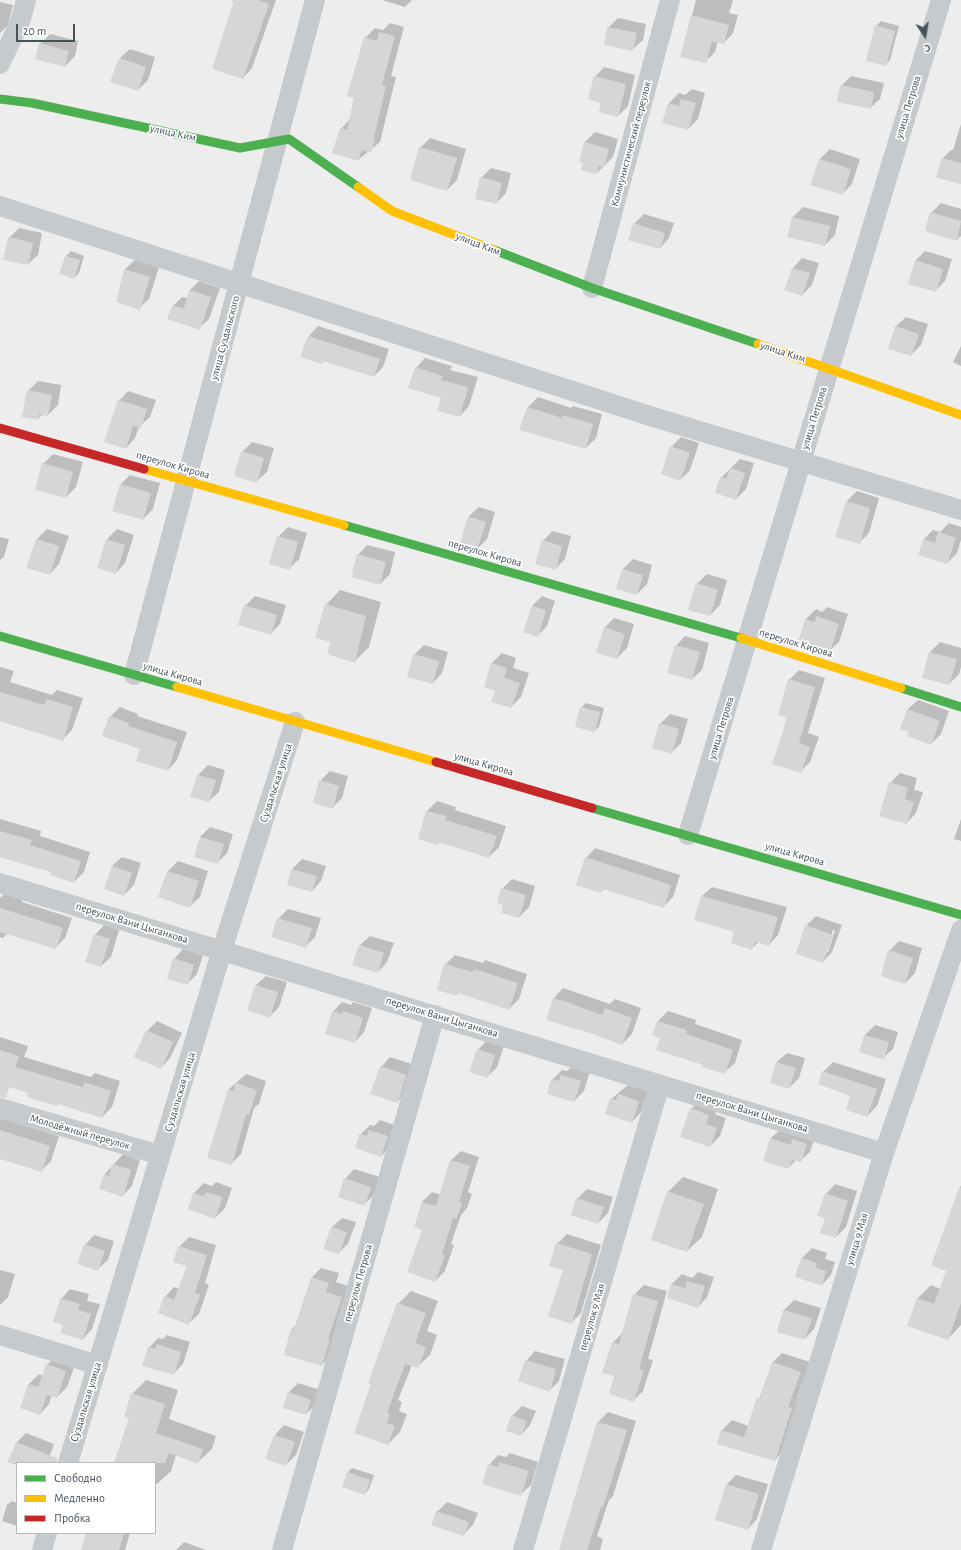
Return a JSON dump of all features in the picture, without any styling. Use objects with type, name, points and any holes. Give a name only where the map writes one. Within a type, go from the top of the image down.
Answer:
[{"type":"street","points":[[0,64],[20,22],[26,0]]},
{"type":"street","name":"улица Суздальского","points":[[134,675],[315,0]]},
{"type":"street","name":"Коммунистический переулок","points":[[592,288],[670,0]]},
{"type":"street","name":"улица Петрова","points":[[688,835],[940,0]]},
{"type":"street","name":"улица Ким","points":[[0,99],[32,103],[240,148],[289,139],[392,211],[592,288],[830,368],[961,415]]},
{"type":"street","points":[[0,206],[650,416],[961,510]]},
{"type":"street","name":"переулок Кирова","points":[[0,428],[747,640],[961,707]]},
{"type":"street","name":"улица Кирова","points":[[0,636],[688,835],[961,916]]},
{"type":"street","name":"Суздальская улица","points":[[68,1462],[222,950],[295,722]]},
{"type":"street","name":"переулок Вани Цыганкова","points":[[0,883],[884,1152]]},
{"type":"street","name":"улица 9 Мая","points":[[761,1550],[884,1152],[961,930]]},
{"type":"street","name":"переулок Петрова","points":[[282,1550],[435,1015]]},
{"type":"street","name":"переулок 9 Мая","points":[[523,1550],[660,1084]]},
{"type":"street","name":"Молодёжный переулок","points":[[0,1108],[160,1156]]},
{"type":"street","points":[[0,1335],[98,1365]]},
{"type":"street","points":[[42,1550],[47,1534]]},
{"type":"building","points":[[234,0],[258,0],[269,4],[243,79],[212,69]]},
{"type":"building","points":[[691,15],[729,25],[724,44],[712,41],[706,63],[680,57]]},
{"type":"building","points":[[875,25],[895,31],[886,66],[866,61]]},
{"type":"building","points":[[607,27],[637,33],[633,51],[604,45]]},
{"type":"building","points":[[379,32],[395,36],[382,85],[386,86],[371,153],[362,150],[358,161],[332,153],[340,128],[347,130],[354,98],[347,96],[364,37],[377,41]]},
{"type":"building","points":[[39,43],[69,51],[65,67],[35,59]]},
{"type":"building","points":[[119,58],[146,67],[138,91],[110,82]]},
{"type":"building","points":[[594,76],[626,84],[618,117],[599,112],[601,103],[588,99]]},
{"type":"building","points":[[840,85],[874,92],[871,109],[837,102]]},
{"type":"building","points":[[681,99],[696,103],[688,130],[662,123],[668,103],[679,106]]},
{"type":"building","points":[[584,142],[609,149],[604,167],[599,166],[597,174],[581,170],[583,163],[579,162]]},
{"type":"building","points":[[419,147],[457,158],[447,191],[410,180]]},
{"type":"building","points":[[942,158],[961,163],[961,184],[936,178]]},
{"type":"building","points":[[819,159],[851,169],[843,195],[810,185]]},
{"type":"building","points":[[480,177],[502,183],[497,204],[475,199]]},
{"type":"building","points":[[930,212],[961,221],[957,241],[926,232],[927,230],[925,230]]},
{"type":"building","points":[[792,217],[830,226],[825,246],[787,237]]},
{"type":"building","points":[[633,223],[665,233],[660,249],[628,240]]},
{"type":"building","points":[[8,237],[33,243],[28,265],[3,260]]},
{"type":"building","points":[[65,256],[80,260],[74,279],[59,274]]},
{"type":"building","points":[[915,260],[943,269],[936,292],[908,284]]},
{"type":"building","points":[[792,268],[810,273],[802,296],[784,290]]},
{"type":"building","points":[[124,269],[150,277],[140,310],[116,302]]},
{"type":"building","points":[[189,290],[211,297],[200,330],[167,319],[172,306],[184,308]]},
{"type":"building","points":[[895,326],[919,334],[911,356],[888,349]]},
{"type":"building","points":[[308,336],[380,359],[374,377],[323,361],[322,364],[300,357]]},
{"type":"building","points":[[415,367],[443,376],[441,380],[468,387],[460,417],[437,411],[441,398],[408,388]]},
{"type":"building","points":[[27,390],[52,395],[48,416],[39,414],[39,420],[22,417]]},
{"type":"building","points":[[118,400],[147,409],[141,428],[133,426],[126,449],[104,442]]},
{"type":"building","points":[[527,407],[562,418],[562,415],[593,424],[586,449],[519,430]]},
{"type":"building","points":[[670,446],[690,453],[680,481],[661,474]]},
{"type":"building","points":[[241,451],[264,458],[257,483],[234,476]]},
{"type":"building","points":[[42,463],[73,472],[66,498],[35,490]]},
{"type":"building","points":[[730,468],[745,473],[736,500],[715,493],[720,477],[726,479]]},
{"type":"building","points":[[120,484],[151,493],[143,520],[112,511]]},
{"type":"building","points":[[846,501],[870,508],[860,544],[835,537]]},
{"type":"building","points":[[468,516],[486,522],[477,550],[460,544]]},
{"type":"building","points":[[938,532],[956,538],[947,564],[918,555],[923,539],[935,543]]},
{"type":"building","points":[[277,536],[298,542],[290,570],[269,564]]},
{"type":"building","points":[[36,539],[59,546],[50,575],[26,568]]},
{"type":"building","points":[[106,539],[125,545],[116,574],[97,568]]},
{"type":"building","points":[[542,540],[562,546],[556,570],[535,564]]},
{"type":"building","points":[[357,554],[386,562],[380,585],[352,577]]},
{"type":"building","points":[[622,569],[643,575],[637,595],[616,589]]},
{"type":"building","points":[[696,583],[718,590],[710,616],[688,610]]},
{"type":"building","points":[[325,604],[366,616],[355,663],[327,654],[331,642],[315,638]]},
{"type":"building","points":[[244,605],[277,615],[271,635],[238,625]]},
{"type":"building","points":[[532,606],[546,610],[538,637],[523,632]]},
{"type":"building","points":[[816,616],[839,624],[830,652],[798,642],[805,619],[815,622]]},
{"type":"building","points":[[604,627],[625,634],[617,659],[596,653]]},
{"type":"building","points":[[675,645],[700,652],[692,680],[667,673]]},
{"type":"building","points":[[929,652],[957,659],[949,685],[922,678]]},
{"type":"building","points":[[413,654],[439,661],[433,684],[407,677]]},
{"type":"building","points":[[491,663],[507,668],[504,678],[520,683],[511,708],[491,702],[495,691],[484,687]]},
{"type":"building","points":[[788,679],[815,687],[799,743],[810,747],[801,773],[772,764],[783,732],[786,717],[778,715]]},
{"type":"building","points":[[0,692],[44,705],[46,699],[73,707],[63,741],[0,721]]},
{"type":"building","points":[[580,707],[600,712],[595,732],[575,727]]},
{"type":"building","points":[[907,709],[940,721],[931,745],[907,736],[909,732],[900,729]]},
{"type":"building","points":[[109,716],[129,723],[128,726],[177,742],[168,771],[136,761],[140,749],[102,736]]},
{"type":"building","points":[[659,723],[679,729],[672,754],[652,748]]},
{"type":"building","points":[[197,775],[216,780],[209,802],[190,797]]},
{"type":"building","points":[[319,780],[339,786],[333,809],[313,803]]},
{"type":"building","points":[[889,782],[908,788],[905,799],[914,802],[907,824],[879,816]]},
{"type":"building","points":[[426,811],[447,816],[445,820],[497,836],[489,858],[439,842],[438,845],[418,839]]},
{"type":"building","points":[[0,831],[32,840],[30,845],[81,861],[74,883],[50,875],[51,872],[0,857]]},
{"type":"building","points":[[200,837],[224,844],[218,864],[194,857]]},
{"type":"building","points":[[585,857],[671,885],[664,908],[603,889],[601,893],[576,885]]},
{"type":"building","points":[[112,866],[132,873],[124,896],[104,889]]},
{"type":"building","points":[[291,869],[317,876],[312,892],[287,885]]},
{"type":"building","points":[[167,871],[199,881],[190,908],[158,897]]},
{"type":"building","points":[[501,888],[526,895],[519,918],[501,913],[503,905],[497,903]]},
{"type":"building","points":[[701,896],[778,917],[769,946],[755,942],[752,950],[731,943],[734,932],[694,920]]},
{"type":"building","points":[[0,908],[63,928],[56,949],[0,932]]},
{"type":"building","points":[[277,918],[312,928],[306,948],[271,937]]},
{"type":"building","points":[[805,925],[833,935],[823,963],[796,954]]},
{"type":"building","points":[[94,934],[110,939],[101,967],[85,962]]},
{"type":"building","points":[[359,945],[384,953],[378,973],[352,965]]},
{"type":"building","points":[[888,950],[913,958],[905,984],[881,976]]},
{"type":"building","points":[[173,958],[194,965],[188,985],[167,979]]},
{"type":"building","points":[[444,964],[473,972],[474,969],[518,983],[509,1010],[458,993],[457,996],[437,990]]},
{"type":"building","points":[[255,985],[278,992],[270,1018],[247,1010]]},
{"type":"building","points":[[553,998],[574,1004],[602,1015],[605,1008],[632,1018],[622,1045],[590,1033],[546,1020]]},
{"type":"building","points":[[332,1011],[342,1014],[343,1011],[363,1018],[355,1043],[325,1034]]},
{"type":"building","points":[[657,1021],[687,1030],[686,1034],[733,1050],[725,1074],[702,1067],[703,1065],[656,1050],[660,1038],[652,1035]]},
{"type":"building","points":[[146,1030],[173,1042],[161,1069],[134,1057]]},
{"type":"building","points":[[864,1035],[889,1042],[884,1060],[859,1052]]},
{"type":"building","points":[[477,1049],[495,1055],[488,1078],[469,1072]]},
{"type":"building","points":[[0,1050],[19,1056],[15,1067],[83,1087],[84,1082],[111,1091],[102,1118],[58,1104],[57,1106],[27,1097],[28,1093],[9,1087],[6,1098],[0,1097]]},
{"type":"building","points":[[776,1062],[796,1068],[789,1089],[770,1083]]},
{"type":"building","points":[[380,1066],[406,1075],[398,1103],[370,1094]]},
{"type":"building","points":[[822,1071],[877,1089],[867,1117],[846,1110],[850,1096],[818,1084]]},
{"type":"building","points":[[561,1075],[581,1081],[574,1102],[547,1094],[551,1079],[559,1081]]},
{"type":"building","points":[[236,1083],[257,1090],[249,1115],[246,1114],[232,1165],[207,1158],[228,1089],[233,1091]]},
{"type":"building","points":[[618,1094],[639,1101],[632,1123],[605,1114],[610,1098],[616,1100]]},
{"type":"building","points":[[690,1108],[709,1115],[706,1124],[717,1128],[710,1147],[680,1137]]},
{"type":"building","points":[[0,1130],[50,1146],[42,1172],[0,1159]]},
{"type":"building","points":[[369,1130],[388,1136],[381,1157],[355,1148],[359,1134],[367,1136]]},
{"type":"building","points":[[770,1138],[791,1145],[792,1139],[807,1144],[801,1162],[792,1160],[788,1169],[763,1161]]},
{"type":"building","points":[[450,1160],[470,1166],[459,1202],[462,1203],[457,1219],[453,1218],[442,1254],[445,1255],[435,1282],[407,1272],[422,1230],[414,1227],[422,1202],[436,1206]]},
{"type":"building","points":[[112,1164],[131,1170],[123,1197],[99,1189],[104,1174],[109,1176]]},
{"type":"building","points":[[344,1178],[371,1187],[365,1206],[338,1197]]},
{"type":"building","points":[[959,1188],[961,1188],[961,1303],[948,1340],[907,1326],[917,1298],[934,1304],[946,1271],[931,1265]]},
{"type":"building","points":[[667,1191],[704,1204],[687,1252],[651,1240]]},
{"type":"building","points":[[206,1192],[223,1197],[215,1219],[188,1209],[193,1193],[204,1196]]},
{"type":"building","points":[[825,1193],[848,1201],[836,1238],[820,1233],[825,1218],[817,1216]]},
{"type":"building","points":[[576,1198],[604,1207],[598,1224],[571,1215]]},
{"type":"building","points":[[331,1227],[347,1232],[339,1254],[323,1249]]},
{"type":"building","points":[[556,1243],[592,1254],[572,1324],[548,1316],[563,1270],[549,1266]]},
{"type":"building","points":[[84,1244],[105,1251],[98,1271],[77,1264]]},
{"type":"building","points":[[178,1246],[207,1255],[195,1293],[200,1295],[189,1325],[158,1313],[164,1296],[174,1300],[187,1266],[173,1262]]},
{"type":"building","points":[[801,1258],[817,1263],[816,1268],[826,1271],[822,1286],[795,1277]]},
{"type":"building","points":[[311,1277],[329,1283],[326,1292],[342,1297],[328,1339],[330,1339],[322,1366],[284,1355],[291,1328],[294,1329]]},
{"type":"building","points":[[687,1281],[705,1286],[698,1308],[667,1298],[671,1284],[685,1288]]},
{"type":"building","points":[[633,1294],[658,1301],[639,1369],[644,1370],[634,1402],[609,1394],[614,1376],[602,1373],[612,1342],[619,1344]]},
{"type":"building","points":[[60,1298],[80,1304],[78,1310],[91,1314],[83,1340],[60,1333],[63,1325],[53,1322]]},
{"type":"building","points":[[397,1303],[426,1313],[415,1343],[426,1347],[418,1368],[405,1364],[387,1413],[390,1414],[387,1423],[395,1426],[388,1445],[354,1433],[371,1384],[368,1383]]},
{"type":"building","points":[[783,1310],[812,1318],[805,1340],[777,1332]]},
{"type":"building","points":[[157,1344],[181,1352],[174,1375],[142,1366],[148,1347],[155,1349]]},
{"type":"building","points":[[525,1360],[556,1369],[550,1392],[518,1381]]},
{"type":"building","points":[[772,1362],[801,1372],[788,1407],[792,1408],[775,1461],[717,1444],[721,1430],[744,1437],[757,1397],[760,1398]]},
{"type":"building","points":[[46,1364],[66,1371],[57,1398],[47,1395],[40,1415],[20,1408],[28,1384],[38,1387]]},
{"type":"building","points":[[288,1392],[311,1400],[306,1415],[283,1408]]},
{"type":"building","points":[[131,1393],[165,1404],[156,1433],[203,1449],[198,1464],[169,1453],[165,1463],[114,1462],[129,1418],[124,1417]]},
{"type":"building","points":[[511,1415],[527,1421],[521,1436],[506,1431]]},
{"type":"building","points":[[597,1422],[627,1430],[619,1457],[587,1550],[559,1550]]},
{"type":"building","points":[[274,1435],[295,1442],[286,1466],[265,1459]]},
{"type":"building","points":[[16,1442],[57,1458],[57,1462],[7,1463]]},
{"type":"building","points":[[499,1462],[529,1471],[521,1496],[482,1484],[488,1464],[498,1467]]},
{"type":"building","points":[[347,1472],[370,1480],[365,1495],[342,1487]]},
{"type":"building","points":[[726,1484],[759,1494],[748,1530],[715,1520]]},
{"type":"building","points":[[436,1511],[469,1522],[464,1536],[431,1525]]},
{"type":"building","points":[[86,1534],[124,1534],[119,1550],[81,1550]]},
{"type":"traffic: fast","points":[[0,99],[32,103],[240,148],[289,139],[358,187]]},
{"type":"traffic: fast","points":[[494,250],[592,288],[758,344]]},
{"type":"traffic: fast","points":[[344,525],[741,638]]},
{"type":"traffic: fast","points":[[0,636],[177,687]]},
{"type":"traffic: fast","points":[[901,688],[961,707]]},
{"type":"traffic: fast","points":[[592,808],[961,915]]},
{"type":"traffic: slow","points":[[358,187],[392,211],[494,250]]},
{"type":"traffic: slow","points":[[758,344],[961,415]]},
{"type":"traffic: slow","points":[[144,469],[344,525]]},
{"type":"traffic: slow","points":[[741,638],[901,688]]},
{"type":"traffic: slow","points":[[177,687],[436,762]]},
{"type":"traffic: jam","points":[[0,428],[144,469]]},
{"type":"traffic: jam","points":[[436,762],[592,808]]}]
